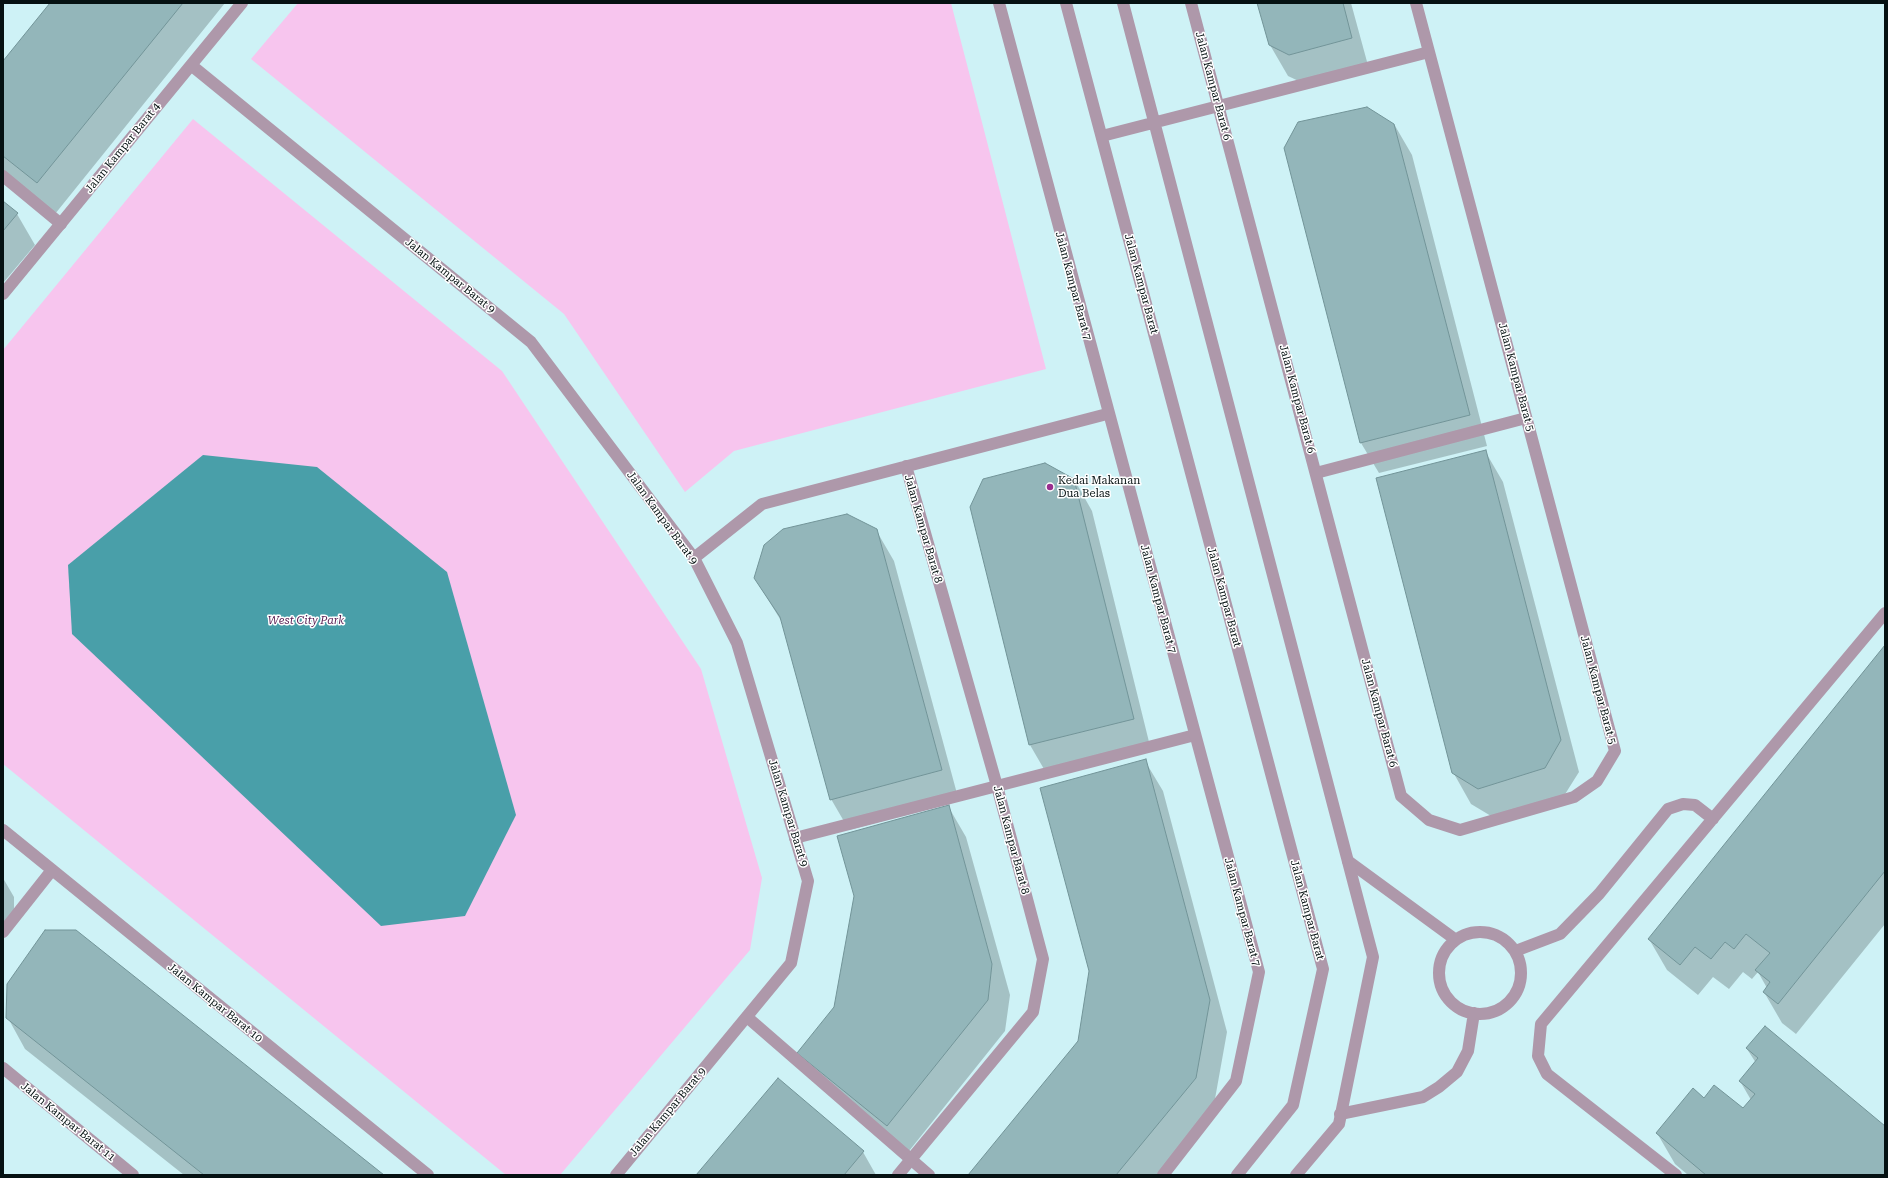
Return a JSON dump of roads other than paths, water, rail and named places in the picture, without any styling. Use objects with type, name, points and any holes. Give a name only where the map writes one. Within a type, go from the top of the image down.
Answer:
[{"type":"street","name":"Jalan Kampar Barat 4","points":[[3,294],[242,3]]},
{"type":"street","name":"Jalan Kampar Barat 7","points":[[998,3],[1107,414],[1259,972],[1236,1082],[1163,1175]]},
{"type":"street","name":"Jalan Kampar Barat","points":[[1066,3],[1323,969],[1292,1105],[1236,1175]]},
{"type":"street","points":[[1123,3],[1373,957],[1339,1124],[1296,1175]]},
{"type":"street","name":"Jalan Kampar Barat 6","points":[[1191,3],[1401,796]]},
{"type":"street","name":"Jalan Kampar Barat 5","points":[[1401,796],[1429,820],[1460,830],[1574,797],[1597,781],[1615,751],[1416,3]]},
{"type":"street","points":[[1102,136],[1429,52]]},
{"type":"street","name":"Jalan Kampar Barat 9","points":[[191,65],[531,342],[694,558],[736,643],[808,881],[791,963],[616,1175]]},
{"type":"street","points":[[3,176],[61,224]]},
{"type":"street","points":[[694,558],[762,504],[1107,414]]},
{"type":"street","points":[[1316,473],[1526,418]]},
{"type":"street","name":"Jalan Kampar Barat 8","points":[[898,1175],[1033,1012],[1043,959],[997,786],[906,466]]},
{"type":"street","points":[[1676,1175],[1547,1074],[1538,1056],[1541,1024],[1885,613]]},
{"type":"street","points":[[795,838],[1195,735]]},
{"type":"street","points":[[1516,953],[1518,950],[1560,934],[1599,894],[1668,809],[1683,804],[1695,805],[1714,819]]},
{"type":"street","name":"Jalan Kampar Barat 10","points":[[3,830],[428,1175]]},
{"type":"street","points":[[1348,861],[1456,940]]},
{"type":"street","points":[[3,932],[52,870]]},
{"type":"street","points":[[1482,932],[1495,935],[1507,942],[1516,953],[1520,965],[1521,978],[1517,991],[1499,1009],[1487,1014],[1461,1010],[1451,1002],[1442,990],[1439,977],[1440,963],[1446,950],[1456,940],[1468,934],[1482,932]]},
{"type":"street","points":[[1340,1114],[1423,1097],[1439,1087],[1457,1072],[1468,1050],[1474,1013]]},
{"type":"street","points":[[747,1017],[929,1175]]},
{"type":"street","name":"Jalan Kampar Barat 11","points":[[3,1068],[133,1175]]},
{"type":"water","points":[[203,455],[317,467],[447,572],[516,815],[465,916],[381,926],[72,634],[68,565]]},
{"type":"place","name":"Kedai Makanan Dua Belas","points":[[1050,487]]},
{"type":"park label","name":"West City Park","points":[[306,621]]}]
